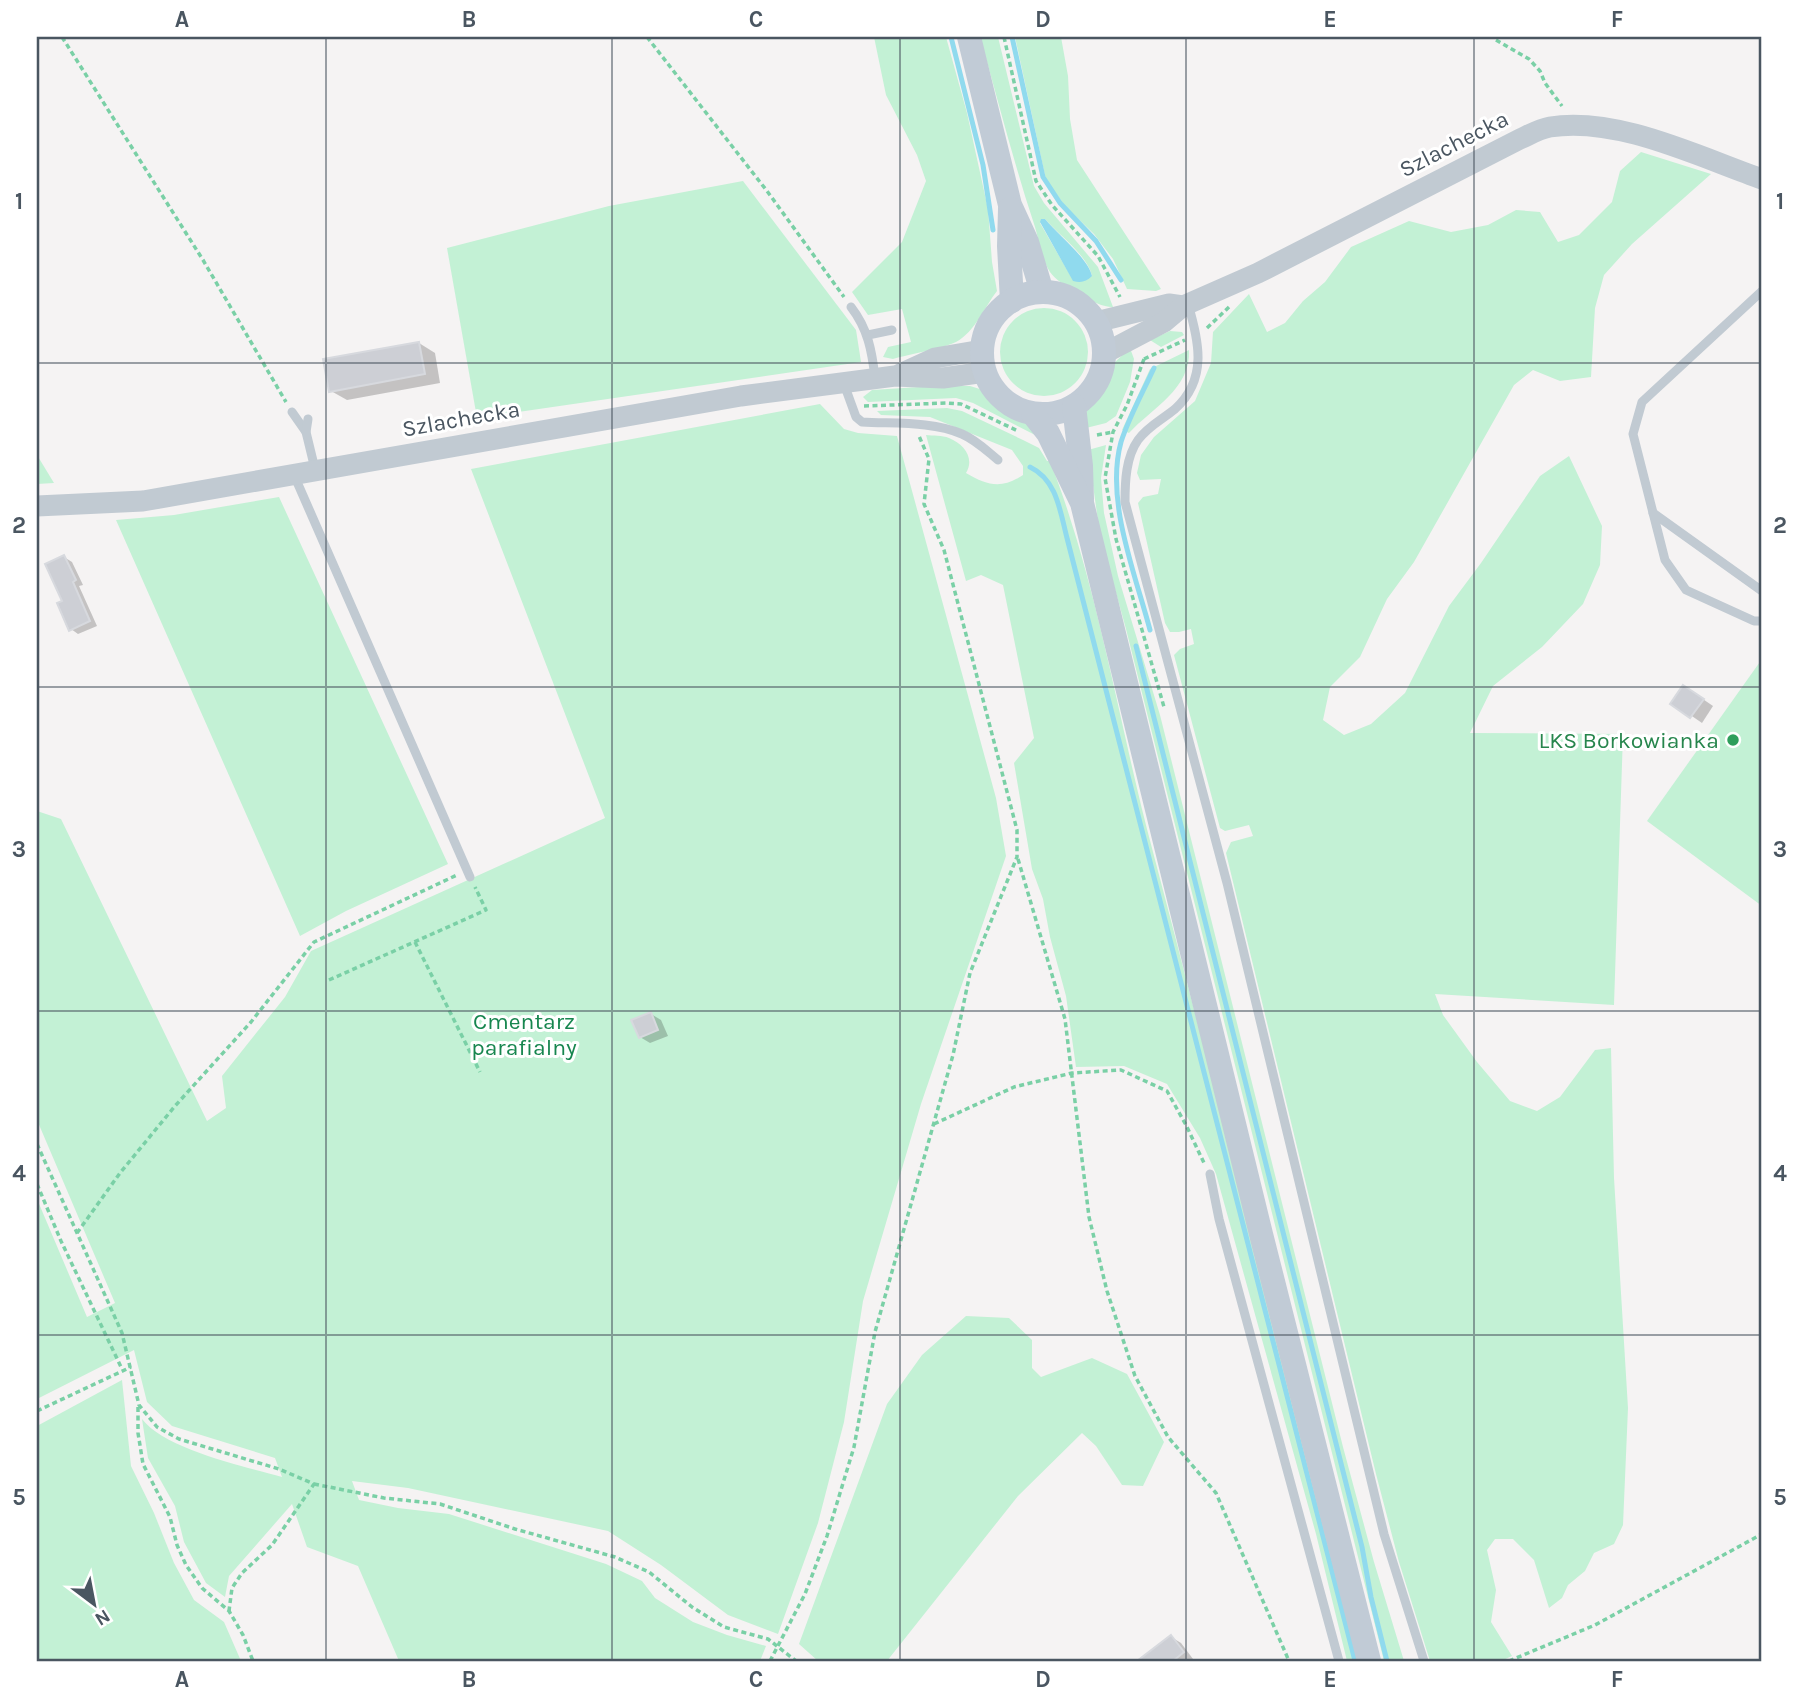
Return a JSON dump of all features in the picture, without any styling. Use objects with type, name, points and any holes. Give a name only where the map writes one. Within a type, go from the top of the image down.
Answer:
[{"type":"main road","points":[[969,37],[1010,205],[1027,242],[1042,292]]},
{"type":"main road","points":[[1010,205],[1012,301]]},
{"type":"main road","points":[[1028,424],[1073,406],[1087,397],[1102,369],[1105,353],[1096,322],[1086,309],[1073,299],[1058,294],[1026,294],[1000,310],[984,335],[983,361],[992,388],[1003,400],[1017,409],[1028,424],[1048,433],[1082,503],[1261,1234],[1369,1661]]},
{"type":"main road","points":[[1073,406],[1081,466],[1082,503]]},
{"type":"street","name":"Szlachecka","points":[[1105,353],[1164,322],[1186,305],[1258,273],[1547,127],[1570,125],[1617,129],[1762,179]]},
{"type":"street","name":"Szlachecka","points":[[1096,322],[1169,304],[1186,305]]},
{"type":"street","name":"Szlachecka","points":[[37,506],[143,501],[741,396],[885,377],[935,358],[983,361]]},
{"type":"lane","points":[[1762,291],[1642,402],[1633,434],[1665,560],[1686,590],[1754,621],[1762,621]]},
{"type":"lane","points":[[1186,305],[1197,334],[1199,369],[1192,387],[1176,408],[1139,438],[1131,452],[1125,502],[1227,883],[1384,1534],[1424,1661]]},
{"type":"lane","points":[[852,307],[862,321],[885,377]]},
{"type":"lane","points":[[868,335],[892,330]]},
{"type":"lane","points":[[844,382],[856,417],[862,422],[953,430],[998,460]]},
{"type":"lane","points":[[292,412],[306,432]]},
{"type":"lane","points":[[308,419],[306,432],[315,471]]},
{"type":"lane","points":[[294,475],[469,874]]},
{"type":"lane","points":[[1653,513],[1762,592]]},
{"type":"lane","points":[[1210,1174],[1219,1219],[1339,1661]]},
{"type":"path","points":[[62,37],[203,260],[292,412]]},
{"type":"path","points":[[647,37],[767,191],[852,307]]},
{"type":"path","points":[[1004,37],[1036,181],[1052,205],[1098,256],[1121,300]]},
{"type":"path","points":[[1496,40],[1529,59],[1540,71],[1545,83],[1562,106],[1570,125]]},
{"type":"path","points":[[1141,351],[1144,359],[1197,334],[1210,326],[1236,300]]},
{"type":"path","points":[[852,407],[961,404],[1028,424]]},
{"type":"path","points":[[914,425],[929,459],[924,503],[944,550],[1017,830],[1017,857],[1065,1018],[1089,1217],[1107,1292],[1135,1376],[1168,1437],[1216,1493],[1289,1661]]},
{"type":"path","points":[[770,1661],[805,1594],[827,1536],[854,1447],[875,1332],[953,1055],[970,973],[1017,857]]},
{"type":"path","points":[[77,1233],[120,1173],[175,1106],[244,1031],[314,942],[469,874],[486,910],[329,980]]},
{"type":"path","points":[[415,942],[480,1072]]},
{"type":"path","points":[[933,1125],[1014,1087],[1072,1073],[1121,1070],[1167,1091],[1210,1174]]},
{"type":"path","points":[[37,1144],[122,1333],[139,1405],[138,1433],[143,1464],[170,1517],[177,1545],[186,1565],[202,1588],[229,1611],[243,1635],[253,1661]]},
{"type":"path","points":[[37,1184],[122,1369]]},
{"type":"path","points":[[37,1411],[131,1367]]},
{"type":"path","points":[[139,1405],[157,1427],[178,1439],[279,1469],[314,1484],[384,1498],[440,1504],[515,1529],[615,1557],[649,1572],[692,1608],[724,1627],[768,1639],[796,1661]]},
{"type":"path","points":[[229,1611],[232,1588],[242,1573],[272,1545],[314,1484]]},
{"type":"path","points":[[1509,1661],[1595,1625],[1762,1534]]},
{"type":"green space","points":[[874,37],[946,37],[967,113],[988,209],[997,291],[963,338],[934,349],[893,359],[883,357],[888,347],[911,342],[902,309],[868,315],[852,292],[902,242],[926,181],[917,155],[886,95]]},
{"type":"green space","points":[[980,37],[998,37],[1034,186],[1044,203],[1098,267],[1113,307],[1098,304],[1079,295],[1055,277],[1047,267]],"holes":[[[1045,219],[1079,253],[1092,276],[1073,280],[1040,223]]]},
{"type":"green space","points":[[1015,37],[1061,37],[1077,160],[1161,289],[1127,289],[1113,259],[1094,234],[1065,206],[1046,180]]},
{"type":"green space","points":[[1641,152],[1711,174],[1632,244],[1604,275],[1595,308],[1591,377],[1560,381],[1533,370],[1514,385],[1414,562],[1387,599],[1360,657],[1330,687],[1323,720],[1344,735],[1371,724],[1405,693],[1449,606],[1540,476],[1569,456],[1602,526],[1600,565],[1583,604],[1542,647],[1493,686],[1470,733],[1623,734],[1614,1005],[1435,994],[1443,1015],[1510,1101],[1537,1111],[1560,1097],[1595,1050],[1611,1048],[1614,1178],[1628,1408],[1623,1525],[1614,1544],[1594,1553],[1585,1571],[1568,1585],[1562,1598],[1549,1608],[1534,1560],[1513,1539],[1495,1539],[1487,1550],[1496,1590],[1491,1622],[1512,1656],[1501,1661],[1430,1661],[1399,1562],[1376,1474],[1226,853],[1231,842],[1253,836],[1249,825],[1225,831],[1220,828],[1174,655],[1180,649],[1194,644],[1191,629],[1170,632],[1165,623],[1138,503],[1143,497],[1158,494],[1161,479],[1140,480],[1137,473],[1141,455],[1154,437],[1195,401],[1211,363],[1213,332],[1249,294],[1267,332],[1285,323],[1303,301],[1325,282],[1351,247],[1409,221],[1451,232],[1488,225],[1516,210],[1540,212],[1558,242],[1579,235],[1612,202],[1620,171]]},
{"type":"green space","points":[[743,181],[856,330],[861,362],[477,418],[447,248],[609,206]]},
{"type":"green space","points":[[1044,308],[1069,315],[1081,327],[1088,352],[1081,377],[1069,389],[1044,396],[1019,389],[1007,377],[1000,352],[1007,327],[1019,315]]},
{"type":"green space","points":[[1170,331],[1182,332],[1184,335],[1161,347],[1150,340]]},
{"type":"green space","points":[[1130,348],[1134,359],[1130,382],[1116,416],[1106,423],[1086,428],[1085,415],[1090,404],[1102,391],[1114,363]]},
{"type":"green space","points":[[1189,350],[1188,364],[1177,387],[1129,433],[1122,430],[1150,369]]},
{"type":"green space","points":[[970,386],[983,390],[1008,411],[1022,417],[1039,437],[973,403],[956,398],[868,402],[863,397],[872,390]]},
{"type":"green space","name":"Cmentarz parafialny","points":[[820,404],[844,429],[858,433],[897,436],[996,798],[1006,856],[921,1104],[863,1301],[844,1422],[818,1523],[778,1634],[728,1615],[661,1565],[608,1531],[408,1488],[352,1481],[359,1500],[449,1514],[606,1564],[642,1581],[655,1598],[693,1622],[766,1646],[760,1661],[399,1661],[358,1566],[307,1547],[292,1504],[229,1576],[225,1597],[206,1583],[184,1542],[175,1506],[148,1458],[142,1419],[153,1430],[187,1448],[282,1477],[275,1458],[172,1426],[147,1402],[134,1350],[37,1399],[37,1199],[87,1317],[115,1303],[37,1120],[37,811],[61,819],[207,1121],[226,1108],[222,1076],[285,997],[311,951],[605,818],[471,469]]},
{"type":"green space","points":[[947,408],[962,411],[1039,448],[1047,461],[1050,461],[1067,509],[1095,606],[1141,803],[1358,1661],[1347,1661],[1316,1534],[1216,1174],[1200,1138],[1167,1084],[1124,1066],[1076,1067],[1066,996],[1043,899],[1032,869],[1014,763],[1034,738],[1003,585],[981,575],[966,581],[926,435],[946,437],[959,444],[969,457],[966,473],[981,481],[995,484],[1008,482],[1023,475],[1023,466],[1012,450],[930,417],[881,415],[877,411]]},
{"type":"green space","points":[[1106,445],[1101,478],[1104,513],[1118,576],[1160,715],[1343,1447],[1404,1661],[1384,1661],[1126,629],[1100,535],[1088,450]]},
{"type":"green space","points":[[37,455],[54,483],[37,484]]},
{"type":"green space","points":[[279,497],[448,864],[346,911],[300,936],[116,520],[174,515]]},
{"type":"green space","name":"LKS Borkowianka","points":[[1762,659],[1762,906],[1647,821]]},
{"type":"green space","points":[[966,1316],[1009,1318],[1032,1340],[1032,1368],[1041,1377],[1092,1358],[1127,1374],[1164,1442],[1143,1486],[1122,1485],[1096,1446],[1082,1433],[1018,1496],[887,1661],[818,1661],[799,1644],[887,1404],[922,1355]]},
{"type":"green space","points":[[122,1380],[131,1466],[174,1563],[194,1600],[224,1622],[241,1661],[37,1661],[37,1426]]},
{"type":"water","points":[[1045,219],[1079,254],[1089,269],[1092,276],[1090,278],[1083,282],[1073,281],[1040,222]]},
{"type":"building","points":[[419,342],[425,374],[329,392],[323,359]]},
{"type":"building","points":[[64,555],[90,621],[69,631],[57,603],[62,601],[45,564]]},
{"type":"building","points":[[1683,685],[1704,699],[1690,718],[1670,704]]},
{"type":"building","points":[[651,1012],[658,1030],[639,1038],[631,1020]]},
{"type":"building","points":[[1171,1635],[1184,1652],[1173,1661],[1137,1661]]},
{"type":"waterway","points":[[951,37],[983,165],[993,230]]},
{"type":"waterway","points":[[1012,37],[1043,177],[1060,203],[1096,241],[1121,280]]},
{"type":"waterway","points":[[1150,630],[1119,512],[1117,464],[1121,442],[1154,368]]},
{"type":"waterway","points":[[1030,467],[1052,488],[1059,507],[1355,1661]]},
{"type":"waterway","points":[[1136,646],[1362,1547],[1387,1661]]},
{"type":"place","name":"LKS Borkowianka","points":[[1733,740]]}]
